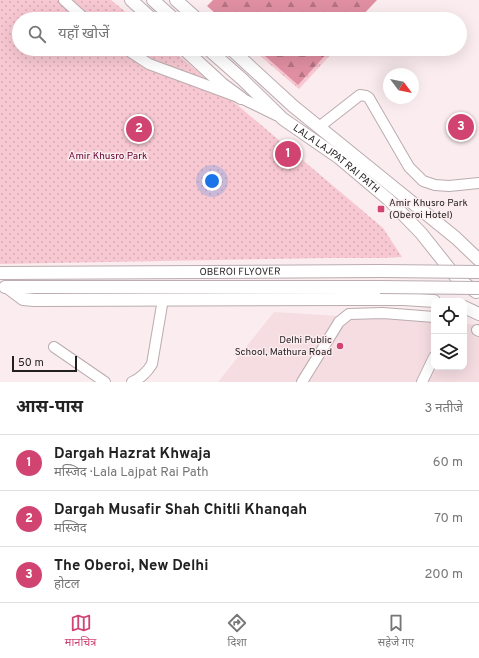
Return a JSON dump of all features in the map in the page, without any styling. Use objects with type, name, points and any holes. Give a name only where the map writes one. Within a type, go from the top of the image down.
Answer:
[{"type":"main road","points":[[131,0],[144,12]]},
{"type":"main road","points":[[153,0],[166,12]]},
{"type":"main road","points":[[176,0],[189,12]]},
{"type":"main road","points":[[185,0],[198,12]]},
{"type":"main road","points":[[192,56],[222,84],[241,98]]},
{"type":"main road","name":"LALA LAJPAT RAI PATH","points":[[216,56],[283,119],[338,156],[389,200],[421,233],[456,277],[479,294]]},
{"type":"main road","name":"LALA LAJPAT RAI PATH","points":[[239,56],[293,106],[456,238],[479,260]]},
{"type":"main road","points":[[247,56],[260,68],[293,106]]},
{"type":"main road","points":[[456,238],[479,251]]},
{"type":"main road","name":"OBEROI FLYOVER","points":[[0,273],[479,272]]},
{"type":"main road","points":[[4,287],[23,299],[34,300],[404,299],[431,301]]},
{"type":"main road","name":"OBEROI FLYOVER","points":[[4,287],[479,288]]},
{"type":"main road","points":[[467,309],[479,314]]},
{"type":"street","points":[[64,0],[77,12]]},
{"type":"street","points":[[137,56],[149,64],[241,98],[283,119]]},
{"type":"street","points":[[319,127],[360,95],[366,96],[369,98],[409,167],[423,180],[435,185],[449,186],[479,183]]},
{"type":"street","points":[[132,382],[150,368],[152,364],[163,299]]},
{"type":"street","points":[[302,382],[339,322],[349,314],[383,313],[431,317]]},
{"type":"street","points":[[54,347],[105,382]]},
{"type":"street","points":[[422,382],[431,362]]},
{"type":"shaded area","name":"Delhi Public School, Mathura Road","points":[[274,312],[431,322],[431,370],[467,370],[467,324],[479,325],[479,382],[218,382]]},
{"type":"green space","name":"Amir Khusro Park","points":[[0,0],[111,0],[126,12],[12,12],[12,56],[179,56],[383,228],[402,257],[384,258],[0,264]]},
{"type":"green space","points":[[213,0],[377,0],[366,12],[214,12],[207,6]]},
{"type":"green space","points":[[260,56],[330,56],[299,89]]},
{"type":"green space","points":[[265,56],[325,56],[298,85]]},
{"type":"place","name":"The Oberoi, New Delhi","points":[[461,127]]},
{"type":"place","name":"Dargah Musafir Shah Chitli Khanqah","points":[[139,129]]},
{"type":"place","name":"Dargah Hazrat Khwaja","points":[[288,154]]},
{"type":"place","name":"Amir Khusro Park (Oberoi Hotel)","points":[[381,209]]},
{"type":"place","name":"Delhi Public School, Mathura Road","points":[[340,346]]}]
